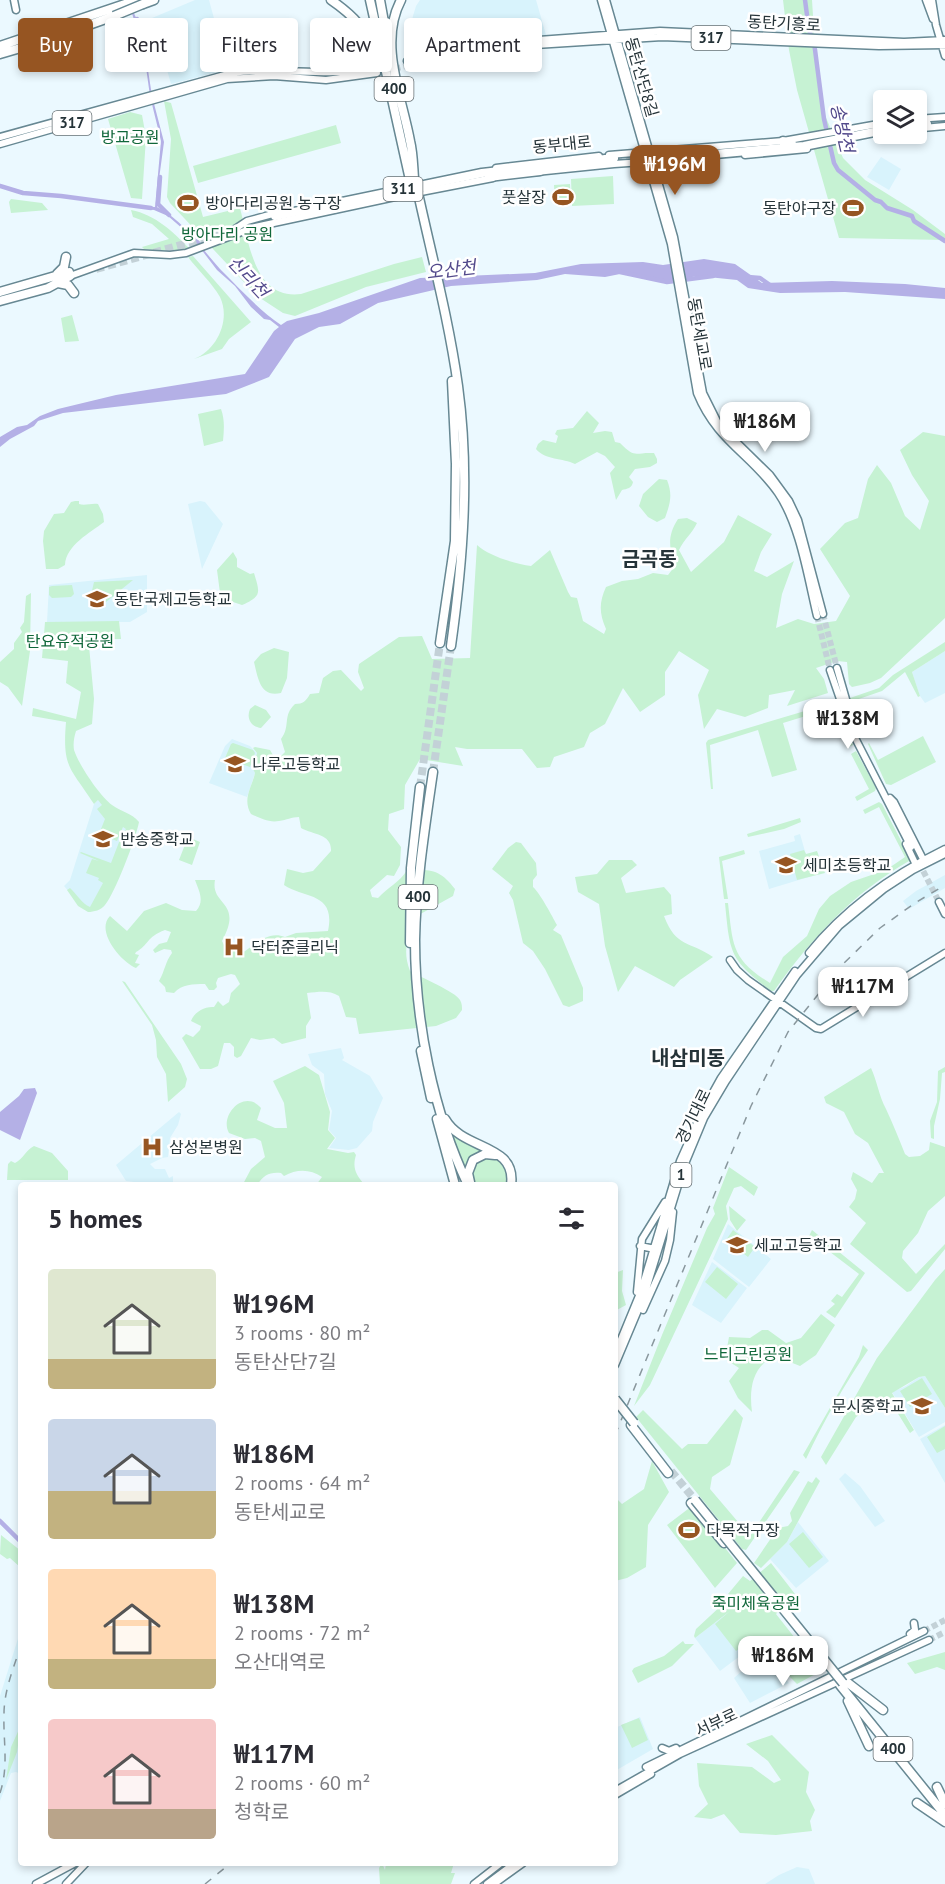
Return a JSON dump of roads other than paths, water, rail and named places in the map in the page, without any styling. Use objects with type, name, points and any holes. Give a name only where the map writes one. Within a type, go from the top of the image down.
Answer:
[{"type":"highway","points":[[0,54],[41,42],[140,2],[154,0]]},
{"type":"highway","points":[[333,0],[356,19],[374,46],[390,92]]},
{"type":"highway","name":"400","points":[[372,0],[390,92],[416,194],[458,387],[464,455],[464,542],[451,646]]},
{"type":"highway","name":"400","points":[[372,0],[412,179]]},
{"type":"highway","points":[[381,0],[388,43],[411,145],[412,179]]},
{"type":"highway","points":[[394,67],[392,29],[395,13],[401,0]]},
{"type":"highway","points":[[0,46],[113,13]]},
{"type":"highway","name":"동부대로","points":[[681,155],[780,149],[873,130]]},
{"type":"highway","points":[[790,145],[797,149],[817,145],[821,141]]},
{"type":"highway","name":"동부대로","points":[[681,155],[790,145]]},
{"type":"highway","name":"동부대로","points":[[275,218],[479,175],[614,159]]},
{"type":"highway","points":[[479,175],[498,167]]},
{"type":"highway","points":[[479,175],[540,171]]},
{"type":"highway","points":[[56,280],[64,267],[66,257]]},
{"type":"highway","points":[[0,300],[70,274]]},
{"type":"highway","points":[[0,294],[56,280],[68,285],[74,293]]},
{"type":"highway","name":"400","points":[[440,644],[455,541],[456,497],[453,387],[444,321]]},
{"type":"highway","name":"400","points":[[433,772],[423,845],[416,937],[416,980],[422,1046],[438,1114],[467,1182]]},
{"type":"highway","name":"400","points":[[420,787],[413,845],[410,901],[412,977],[420,1023]]},
{"type":"highway","points":[[422,1046],[425,1076],[454,1182]]},
{"type":"highway","name":"400","points":[[422,1046],[452,1148],[467,1182]]},
{"type":"highway","points":[[438,1104],[448,1124],[455,1132],[468,1141],[493,1151],[506,1161],[512,1174],[511,1182]]},
{"type":"highway","points":[[468,1182],[471,1164],[479,1155],[488,1154],[498,1156],[506,1164],[510,1182]]},
{"type":"highway","points":[[618,1403],[670,1472]]},
{"type":"highway","points":[[618,1408],[633,1424]]},
{"type":"highway","name":"400","points":[[945,1809],[844,1684],[693,1502],[831,1667],[844,1684],[945,1815]]},
{"type":"highway","points":[[844,1684],[883,1710]]},
{"type":"highway","points":[[844,1684],[869,1746]]},
{"type":"highway","points":[[937,1787],[945,1803]]},
{"type":"highway","points":[[917,1803],[945,1822]]},
{"type":"main road","points":[[15,0],[17,10]]},
{"type":"main road","name":"동탄산단8길","points":[[602,0],[672,237]]},
{"type":"main road","name":"동탄산단8길","points":[[606,0],[614,37]]},
{"type":"main road","points":[[926,0],[943,43],[945,56]]},
{"type":"main road","points":[[932,0],[936,25]]},
{"type":"main road","name":"동탄기흥로","points":[[542,44],[614,37],[943,43]]},
{"type":"main road","name":"317","points":[[0,137],[220,81],[274,76],[326,80],[370,72]]},
{"type":"main road","name":"317","points":[[0,144],[144,99]]},
{"type":"main road","points":[[928,123],[945,117]]},
{"type":"main road","points":[[928,123],[945,126]]},
{"type":"main road","name":"동부대로","points":[[790,145],[821,141]]},
{"type":"main road","name":"동부대로","points":[[219,240],[248,220],[275,218],[647,152],[681,155]]},
{"type":"main road","name":"동부대로","points":[[275,218],[498,167],[614,159],[649,161],[681,155]]},
{"type":"main road","points":[[70,274],[134,253],[170,255],[194,251],[275,218]]},
{"type":"main road","name":"동탄세교로","points":[[672,237],[693,377],[700,401],[719,432],[768,481],[785,504],[794,524],[820,615]]},
{"type":"main road","points":[[833,669],[854,727],[912,846]]},
{"type":"main road","points":[[888,799],[894,802],[925,862]]},
{"type":"main road","points":[[888,799],[887,807],[917,866]]},
{"type":"main road","name":"경기대로","points":[[925,862],[945,849]]},
{"type":"main road","name":"경기대로","points":[[618,1347],[636,1305],[674,1191],[704,1118],[777,1000],[839,926],[871,898],[917,866],[945,854]]},
{"type":"main road","points":[[942,903],[945,914]]},
{"type":"main road","points":[[730,960],[743,976],[816,1028],[821,1029],[945,953]]},
{"type":"main road","points":[[636,1305],[640,1246],[645,1233],[674,1191]]},
{"type":"main road","points":[[630,1331],[635,1327],[658,1280],[665,1252],[674,1191]]},
{"type":"main road","name":"경기대로","points":[[618,1358],[644,1296],[674,1191]]},
{"type":"main road","points":[[640,1246],[650,1248]]},
{"type":"main road","points":[[758,1712],[773,1702],[911,1634],[915,1630],[914,1623]]},
{"type":"main road","name":"서부로","points":[[618,1784],[700,1739],[924,1631]]},
{"type":"main road","name":"서부로","points":[[618,1789],[678,1751],[929,1640]]},
{"type":"main road","points":[[658,1758],[678,1751],[700,1739]]},
{"type":"main road","points":[[662,1748],[678,1751]]},
{"type":"main road","points":[[618,1794],[667,1765],[678,1751]]},
{"type":"main road","points":[[36,1884],[69,1866]]},
{"type":"main road","points":[[44,1884],[79,1866]]},
{"type":"main road","points":[[55,1878],[64,1884],[82,1866]]},
{"type":"main road","points":[[474,1884],[497,1866]]},
{"type":"main road","points":[[480,1884],[504,1866]]},
{"type":"main road","points":[[487,1884],[511,1866]]},
{"type":"main road","points":[[494,1884],[519,1866]]},
{"type":"waterway","name":"송방천","points":[[805,0],[809,30],[814,42],[824,119],[834,163],[838,170],[887,208],[912,216],[914,221],[945,241]]},
{"type":"waterway","name":"신리천","points":[[160,177],[158,204],[169,215]]},
{"type":"waterway","points":[[0,186],[23,193],[151,208]]},
{"type":"waterway","name":"신리천","points":[[184,228],[199,244]]},
{"type":"waterway","name":"오산천","points":[[620,272],[667,282],[713,276]]},
{"type":"waterway","name":"오산천","points":[[748,277],[760,278],[770,285]]},
{"type":"waterway","points":[[0,1521],[18,1539]]},
{"type":"tunnel","points":[[377,73],[404,66]]},
{"type":"tunnel","points":[[614,158],[682,153]]},
{"type":"tunnel","points":[[96,269],[277,218]]},
{"type":"tunnel","points":[[823,614],[837,668]]},
{"type":"tunnel","points":[[817,616],[830,670]]},
{"type":"tunnel","points":[[420,787],[440,643]]},
{"type":"tunnel","points":[[433,772],[451,646]]},
{"type":"tunnel","points":[[911,847],[939,902]]},
{"type":"tunnel","points":[[671,1471],[695,1500]]},
{"type":"tunnel","points":[[924,1631],[945,1620]]},
{"type":"tunnel","points":[[929,1640],[945,1632]]},
{"type":"railway","points":[[618,1428],[751,1106],[788,1032],[841,966],[880,928],[945,885]]},
{"type":"railway","points":[[0,1793],[5,1763],[6,1696],[18,1654]]},
{"type":"railway","points":[[205,1884],[227,1866]]},
{"type":"place","name":"풋살장","points":[[563,197]]},
{"type":"place","name":"방아다리공원 농구장","points":[[188,203]]},
{"type":"place","name":"동탄야구장","points":[[853,208]]},
{"type":"place","name":"동탄국제고등학교","points":[[97,599]]},
{"type":"place","name":"나루고등학교","points":[[235,764]]},
{"type":"place","name":"반송중학교","points":[[103,839]]},
{"type":"place","name":"세미초등학교","points":[[786,865]]},
{"type":"place","name":"닥터준클리닉","points":[[234,947]]},
{"type":"place","name":"삼성본병원","points":[[152,1147]]},
{"type":"place","name":"세교고등학교","points":[[737,1245]]},
{"type":"place","name":"문시중학교","points":[[922,1406]]},
{"type":"place","name":"다목적구장","points":[[689,1530]]},
{"type":"district","name":"금곡동","points":[[649,559]]},
{"type":"district","name":"내삼미동","points":[[688,1058]]},
{"type":"park label","name":"방교공원","points":[[130,137]]},
{"type":"park label","name":"방아다리 공원","points":[[227,234]]},
{"type":"park label","name":"탄요유적공원","points":[[70,641]]},
{"type":"park label","name":"느티근린공원","points":[[748,1354]]},
{"type":"park label","name":"죽미체육공원","points":[[756,1603]]}]
